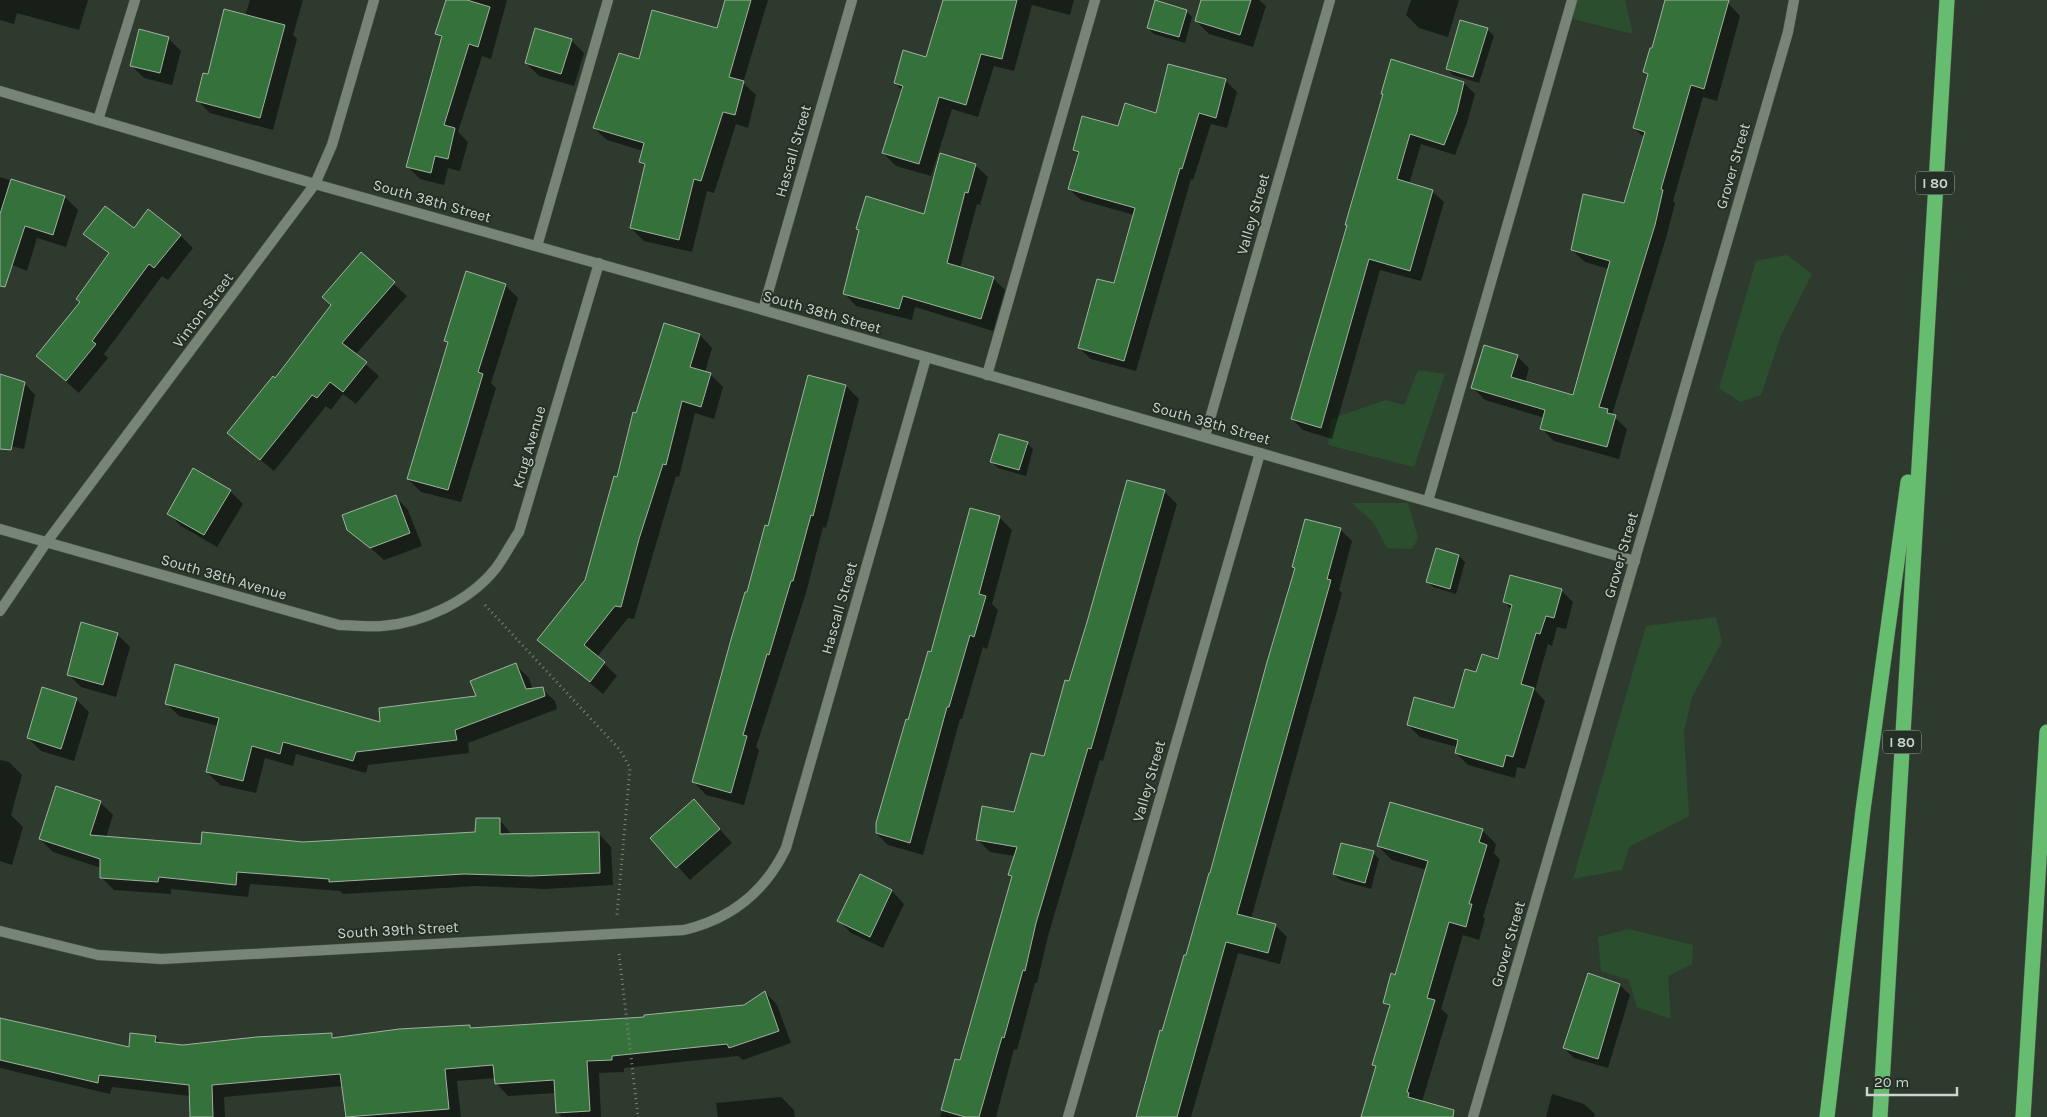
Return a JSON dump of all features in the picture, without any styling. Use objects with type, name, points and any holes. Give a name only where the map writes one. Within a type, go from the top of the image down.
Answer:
[{"type":"highway","name":"I 80","points":[[1880,1117],[1947,0]]},
{"type":"highway","points":[[1827,1117],[1863,810],[1924,367]]},
{"type":"highway","points":[[2024,1117],[2047,732]]},
{"type":"street","points":[[98,120],[135,0]]},
{"type":"street","name":"Vinton Street","points":[[0,611],[46,543],[315,184],[332,145],[374,0]]},
{"type":"street","points":[[537,246],[608,0]]},
{"type":"street","name":"Hascall Street","points":[[763,310],[852,0]]},
{"type":"street","points":[[987,375],[1095,0]]},
{"type":"street","name":"Valley Street","points":[[1206,436],[1330,0]]},
{"type":"street","points":[[1428,501],[1572,0]]},
{"type":"street","name":"Grover Street","points":[[1473,1117],[1788,32],[1794,0]]},
{"type":"street","name":"South 38th Street","points":[[0,91],[315,184],[1206,436],[1635,561]]},
{"type":"street","name":"Krug Avenue","points":[[442,610],[474,589],[496,568],[519,532],[525,517],[598,263]]},
{"type":"street","name":"Hascall Street","points":[[777,866],[786,848],[926,358]]},
{"type":"street","name":"Valley Street","points":[[1068,1117],[1260,453]]},
{"type":"street","name":"South 38th Avenue","points":[[0,530],[339,625],[381,626],[417,619],[442,610]]},
{"type":"street","name":"South 39th Street","points":[[0,931],[98,955],[144,959],[684,930],[722,917],[753,896],[777,866]]},
{"type":"path","points":[[474,589],[490,610],[620,750],[630,768],[616,905],[619,962],[638,1117]]},
{"type":"green space","points":[[1575,0],[1625,0],[1633,34],[1569,18]]},
{"type":"green space","points":[[1787,255],[1812,274],[1781,335],[1761,395],[1740,402],[1719,388],[1756,261]]},
{"type":"green space","points":[[1418,370],[1445,374],[1414,467],[1328,445],[1331,419],[1385,400],[1404,405]]},
{"type":"green space","points":[[1352,503],[1408,503],[1418,538],[1412,549],[1387,548],[1373,522]]},
{"type":"green space","points":[[1716,617],[1722,642],[1692,697],[1684,731],[1689,816],[1629,847],[1622,870],[1573,879],[1646,626]]},
{"type":"green space","points":[[1629,929],[1693,945],[1692,964],[1668,976],[1671,1019],[1637,1007],[1629,980],[1601,971],[1598,937]]},
{"type":"building","points":[[446,0],[467,0],[490,7],[478,47],[469,44],[444,125],[455,128],[448,159],[435,156],[431,173],[406,167],[442,36],[435,34]]},
{"type":"building","points":[[725,0],[751,0],[729,77],[744,81],[735,115],[723,112],[701,181],[694,179],[679,240],[630,228],[645,164],[639,162],[644,143],[593,128],[619,53],[639,59],[652,10],[717,28]]},
{"type":"building","points":[[943,0],[1017,0],[1002,59],[981,54],[966,105],[939,97],[919,164],[882,153],[903,86],[894,83],[903,50],[926,57]]},
{"type":"building","points":[[1155,0],[1187,10],[1179,37],[1147,28]]},
{"type":"building","points":[[1201,0],[1251,0],[1240,35],[1195,21]]},
{"type":"building","points":[[1665,0],[1729,0],[1704,89],[1691,85],[1661,189],[1663,190],[1655,225],[1599,407],[1608,409],[1607,413],[1616,415],[1607,447],[1540,429],[1545,410],[1471,388],[1484,345],[1518,355],[1511,377],[1573,395],[1610,261],[1571,250],[1583,194],[1624,203],[1645,132],[1633,128],[1648,74],[1643,72],[1650,48],[1652,48]]},
{"type":"building","points":[[224,9],[285,25],[260,118],[196,101],[203,73],[208,74]]},
{"type":"building","points":[[1460,20],[1488,28],[1473,77],[1446,69]]},
{"type":"building","points":[[535,28],[572,39],[561,74],[525,63]]},
{"type":"building","points":[[139,29],[169,37],[160,73],[130,66]]},
{"type":"building","points":[[1391,59],[1464,82],[1457,112],[1444,145],[1410,134],[1397,179],[1433,190],[1410,271],[1369,259],[1321,428],[1291,419],[1347,225],[1345,225],[1383,94],[1381,94]]},
{"type":"building","points":[[1168,64],[1226,79],[1216,118],[1199,113],[1182,169],[1180,168],[1124,361],[1078,348],[1097,279],[1114,283],[1135,208],[1068,189],[1079,152],[1073,150],[1082,116],[1118,126],[1125,103],[1156,113]]},
{"type":"building","points":[[940,153],[976,164],[968,193],[965,192],[947,263],[994,277],[981,319],[903,296],[899,309],[843,294],[859,230],[856,229],[866,196],[924,214]]},
{"type":"building","points":[[11,179],[65,196],[53,235],[25,226],[5,287],[0,286],[0,214]]},
{"type":"building","points":[[105,206],[134,228],[148,209],[181,235],[154,268],[149,264],[92,341],[96,344],[66,381],[36,356],[80,302],[76,299],[109,253],[83,234]]},
{"type":"building","points":[[361,252],[395,282],[342,343],[367,362],[343,392],[330,382],[317,398],[312,395],[260,460],[227,433],[273,376],[275,378],[331,305],[322,297]]},
{"type":"building","points":[[466,271],[506,284],[478,372],[483,374],[448,490],[407,479],[448,342],[444,341]]},
{"type":"building","points":[[664,323],[700,334],[690,367],[711,373],[701,407],[682,401],[666,465],[663,464],[639,539],[621,607],[615,606],[584,645],[605,662],[590,682],[537,640],[585,580],[614,476],[617,477],[633,412],[636,413]]},
{"type":"building","points":[[0,374],[25,382],[11,450],[0,449]]},
{"type":"building","points":[[808,375],[846,385],[813,516],[811,515],[793,581],[791,581],[769,655],[767,654],[743,735],[747,736],[731,793],[692,782],[745,592],[747,592],[765,525],[768,526]]},
{"type":"building","points":[[999,434],[1028,442],[1019,470],[990,462]]},
{"type":"building","points":[[193,468],[231,490],[204,535],[167,514]]},
{"type":"building","points":[[1127,480],[1165,490],[1091,749],[1088,748],[1036,923],[1025,971],[1023,970],[979,1117],[965,1117],[941,1110],[955,1059],[960,1060],[1012,876],[1008,875],[1017,847],[976,840],[982,806],[1014,812],[1031,753],[1044,756],[1065,680],[1069,681],[1087,622]]},
{"type":"building","points":[[396,495],[410,533],[370,548],[347,530],[342,515]]},
{"type":"building","points":[[970,508],[1000,516],[979,594],[986,596],[974,637],[970,635],[949,707],[947,707],[910,843],[876,833],[876,823],[906,719],[908,720],[928,651],[931,652]]},
{"type":"building","points":[[1305,519],[1341,528],[1327,579],[1331,580],[1237,914],[1276,924],[1268,953],[1226,942],[1177,1117],[1136,1117],[1160,1030],[1162,1031],[1210,873],[1267,662],[1295,568],[1292,567]]},
{"type":"building","points":[[1436,548],[1459,555],[1450,589],[1426,582]]},
{"type":"building","points":[[1510,575],[1562,589],[1554,618],[1546,616],[1540,634],[1536,633],[1521,684],[1534,688],[1513,757],[1506,755],[1503,767],[1455,753],[1458,740],[1407,725],[1414,697],[1454,708],[1465,669],[1476,672],[1482,654],[1498,659],[1512,605],[1503,602]]},
{"type":"building","points":[[81,622],[118,633],[103,685],[67,675]]},
{"type":"building","points":[[516,663],[526,689],[543,687],[545,696],[455,730],[457,740],[356,752],[353,761],[283,742],[280,754],[252,746],[243,781],[206,772],[219,718],[165,704],[175,664],[380,722],[379,708],[476,696],[470,681]]},
{"type":"building","points":[[42,687],[77,698],[61,749],[27,738]]},
{"type":"building","points":[[56,786],[101,801],[90,835],[201,844],[202,832],[303,842],[475,832],[476,818],[500,818],[500,834],[599,832],[600,873],[531,876],[464,874],[329,882],[329,879],[237,872],[236,885],[159,877],[158,882],[100,878],[100,859],[39,839]]},
{"type":"building","points":[[694,799],[720,829],[676,868],[650,838]]},
{"type":"building","points":[[1390,802],[1483,829],[1479,842],[1487,845],[1469,904],[1472,904],[1466,927],[1449,922],[1427,998],[1435,1000],[1407,1092],[1409,1093],[1408,1097],[1454,1110],[1453,1117],[1361,1117],[1376,1066],[1372,1065],[1390,1005],[1383,1003],[1391,973],[1395,975],[1428,861],[1377,846]]},
{"type":"building","points":[[1341,843],[1374,851],[1365,883],[1333,874]]},
{"type":"building","points":[[860,874],[892,890],[870,937],[837,921]]},
{"type":"building","points":[[1588,973],[1620,984],[1598,1059],[1563,1048]]},
{"type":"building","points":[[765,991],[779,1031],[729,1048],[727,1044],[612,1056],[612,1060],[587,1061],[590,1111],[556,1113],[554,1080],[495,1084],[493,1065],[445,1069],[449,1109],[346,1117],[340,1074],[212,1085],[213,1117],[190,1117],[189,1085],[99,1075],[98,1083],[0,1060],[0,1018],[129,1047],[130,1033],[156,1036],[155,1042],[183,1045],[256,1037],[332,1033],[332,1038],[399,1029],[470,1025],[470,1028],[644,1017],[644,1015],[744,1005]]}]
